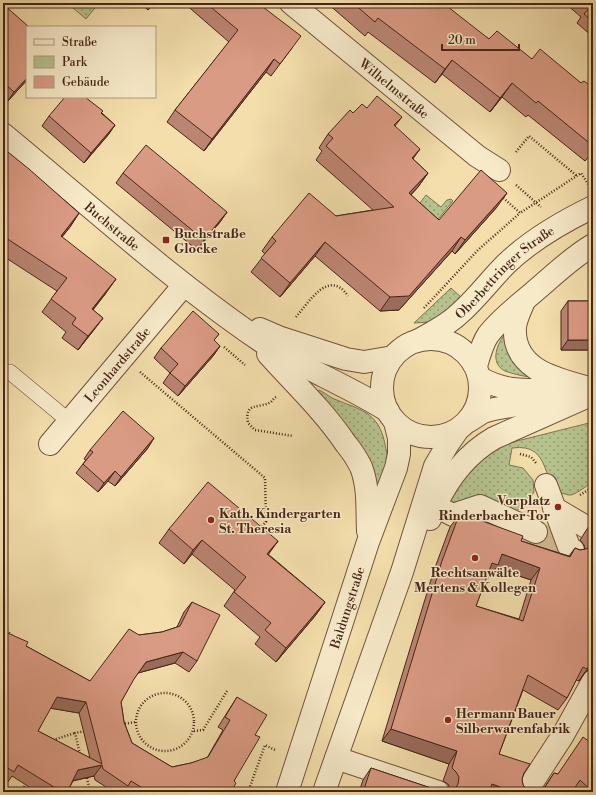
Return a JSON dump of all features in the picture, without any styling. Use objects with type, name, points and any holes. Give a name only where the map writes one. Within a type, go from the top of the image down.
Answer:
[{"type":"street","name":"Wilhelmstraße","points":[[291,3],[477,156],[499,170]]},
{"type":"street","name":"Buchstraße","points":[[3,134],[184,285],[247,331],[290,360],[368,398],[391,416]]},
{"type":"street","name":"Oberbettringer Straße","points":[[419,340],[446,325],[460,314],[507,263],[559,224],[593,207]]},
{"type":"street","points":[[324,792],[402,572],[435,466],[448,444],[477,408],[481,393],[478,372],[481,349],[487,336],[499,322],[591,248]]},
{"type":"street","name":"Leonhardstraße","points":[[50,444],[184,285]]},
{"type":"street","points":[[524,301],[515,327],[519,350],[526,361],[539,372],[593,392]]},
{"type":"street","name":"Buchstraße","points":[[225,315],[281,338],[346,359],[364,362],[393,357]]},
{"type":"street","points":[[247,331],[333,425],[353,453],[361,468],[364,479],[367,499],[368,542]]},
{"type":"street","points":[[436,339],[452,343],[466,352],[478,372],[493,385],[518,390],[593,392],[483,412],[445,436],[431,438],[418,436],[405,430],[391,416],[383,398],[382,383],[386,369],[393,357],[404,347],[419,340],[436,339]]},
{"type":"street","points":[[402,572],[422,541],[433,510],[452,476],[463,462],[480,446],[494,438],[593,392]]},
{"type":"street","name":"Baldungstraße","points":[[286,792],[368,542],[396,468],[399,454],[399,438],[391,416]]},
{"type":"street","points":[[546,485],[569,547],[573,550]]},
{"type":"street","points":[[443,510],[453,515],[480,506],[530,529],[554,508]]},
{"type":"street","points":[[554,508],[593,531]]},
{"type":"street","points":[[526,792],[563,735],[593,681]]},
{"type":"street","points":[[336,758],[438,792]]},
{"type":"lane","points":[[10,372],[69,421]]},
{"type":"path","points":[[520,213],[487,185],[529,136],[577,176]]},
{"type":"path","points":[[420,312],[478,250],[520,213],[581,173]]},
{"type":"path","points":[[302,321],[295,318],[318,291],[324,287],[331,285],[338,286],[344,290],[348,296]]},
{"type":"path","points":[[123,357],[265,478],[266,522],[258,531]]},
{"type":"path","points":[[279,393],[270,402],[257,405],[249,411],[248,423],[255,430],[293,436]]},
{"type":"path","points":[[3,626],[12,636]]},
{"type":"path","points":[[194,731],[203,730],[228,691]]},
{"type":"path","points":[[162,693],[181,697],[193,712],[195,722],[194,731],[189,740],[182,747],[174,751],[164,752],[154,750],[140,737],[136,728],[139,709],[145,701],[162,693]]},
{"type":"path","points":[[116,725],[136,722]]},
{"type":"path","points":[[49,746],[53,739],[90,729]]},
{"type":"path","points":[[75,733],[81,757]]},
{"type":"path","points":[[248,792],[265,745],[275,750],[278,743]]},
{"type":"path","points":[[151,755],[154,750]]},
{"type":"path","points":[[87,778],[90,792]]},
{"type":"path","points":[[21,792],[29,779]]},
{"type":"green space","points":[[67,3],[99,3],[86,19]]},
{"type":"green space","points":[[426,195],[441,207],[447,200],[451,199],[453,201],[429,230],[417,207]]},
{"type":"green space","points":[[451,288],[463,299],[431,322],[414,323]]},
{"type":"green space","points":[[506,333],[530,377],[505,371],[497,363],[496,353],[500,342]]},
{"type":"green space","points":[[319,390],[332,398],[366,413],[378,424],[385,444],[387,458],[387,465],[380,489],[375,488],[313,395]]},
{"type":"green space","points":[[593,422],[593,482],[576,493],[568,495],[557,491],[548,476],[541,459],[535,452],[526,448],[512,448],[509,465],[523,468],[533,480],[534,492],[527,504],[516,511],[445,506],[469,469],[493,451],[513,442]]},
{"type":"building","points":[[206,3],[257,3],[301,36],[280,64],[274,59],[212,139],[175,110],[238,30]]},
{"type":"building","points":[[353,3],[443,3],[489,39],[497,31],[532,59],[540,49],[581,83],[584,81],[593,88],[593,146],[538,101],[536,103],[512,83],[500,98],[452,60],[445,69],[378,18],[375,22]]},
{"type":"building","points":[[583,3],[593,3],[593,22],[584,14],[589,8]]},
{"type":"building","points":[[3,4],[28,26],[26,26],[26,79],[14,92],[3,82]]},
{"type":"building","points":[[377,96],[402,117],[394,125],[420,149],[412,158],[428,173],[409,193],[439,220],[481,170],[507,193],[465,240],[461,237],[409,296],[390,297],[325,242],[290,283],[261,258],[276,241],[272,237],[309,193],[336,216],[394,207],[326,146],[333,138],[328,134],[350,110],[353,113],[362,104],[367,108]]},
{"type":"building","points":[[64,98],[86,98],[103,111],[101,113],[115,125],[91,153],[49,116]]},
{"type":"building","points":[[146,145],[227,212],[204,240],[123,173]]},
{"type":"building","points":[[3,148],[79,213],[61,236],[116,279],[92,309],[103,318],[88,336],[72,324],[76,318],[51,299],[67,278],[3,236]]},
{"type":"building","points":[[568,301],[593,301],[593,340],[568,340]]},
{"type":"building","points":[[193,311],[219,334],[214,340],[220,346],[185,386],[170,373],[178,364],[161,348]]},
{"type":"building","points":[[123,411],[154,438],[121,477],[115,471],[104,483],[83,464],[93,452],[90,450]]},
{"type":"building","points":[[208,482],[278,541],[267,554],[325,602],[286,648],[265,630],[271,623],[234,592],[246,577],[202,540],[193,550],[169,529]]},
{"type":"building","points":[[459,515],[466,515],[523,536],[521,541],[570,557],[575,548],[580,550],[586,549],[592,545],[593,542],[593,661],[587,669],[583,667],[567,698],[528,675],[499,754],[530,764],[522,779],[523,785],[527,790],[534,792],[514,792],[492,784],[489,792],[449,792],[455,789],[458,784],[459,777],[452,768],[457,751],[391,729],[442,561]],"holes":[[[502,554],[540,568],[523,621],[476,606],[492,563],[498,565]]]},
{"type":"building","points":[[588,527],[593,528],[593,533]]},
{"type":"building","points":[[192,602],[220,615],[197,661],[183,652],[146,662],[121,702],[124,722],[132,743],[172,767],[191,763],[208,757],[230,720],[225,717],[237,697],[267,715],[255,735],[260,737],[234,781],[236,783],[231,792],[149,792],[131,781],[128,786],[103,769],[102,765],[78,770],[67,792],[62,792],[18,765],[14,772],[3,765],[3,631],[28,642],[26,646],[90,681],[129,629],[139,635],[162,632],[180,626]],"holes":[[[57,697],[86,702],[102,764],[38,731]]]},
{"type":"building","points":[[583,737],[593,744],[593,792],[580,780],[572,792],[535,792],[540,791],[545,787],[554,773],[558,774]]},
{"type":"building","points":[[371,768],[443,792],[363,792]]},
{"type":"tunnel","points":[[526,556],[536,532],[569,547]]},
{"type":"place","name":"Buchstraße Glocke","points":[[166,240]]},
{"type":"place","name":"Vorplatz Rinderbacher Tor","points":[[558,507]]},
{"type":"place","name":"Kath. Kindergarten St. Theresia","points":[[211,520]]},
{"type":"place","name":"Rechtsanwälte Mertens & Kollegen","points":[[475,558]]},
{"type":"place","name":"Hermann Bauer Silberwarenfabrik","points":[[448,720]]}]
